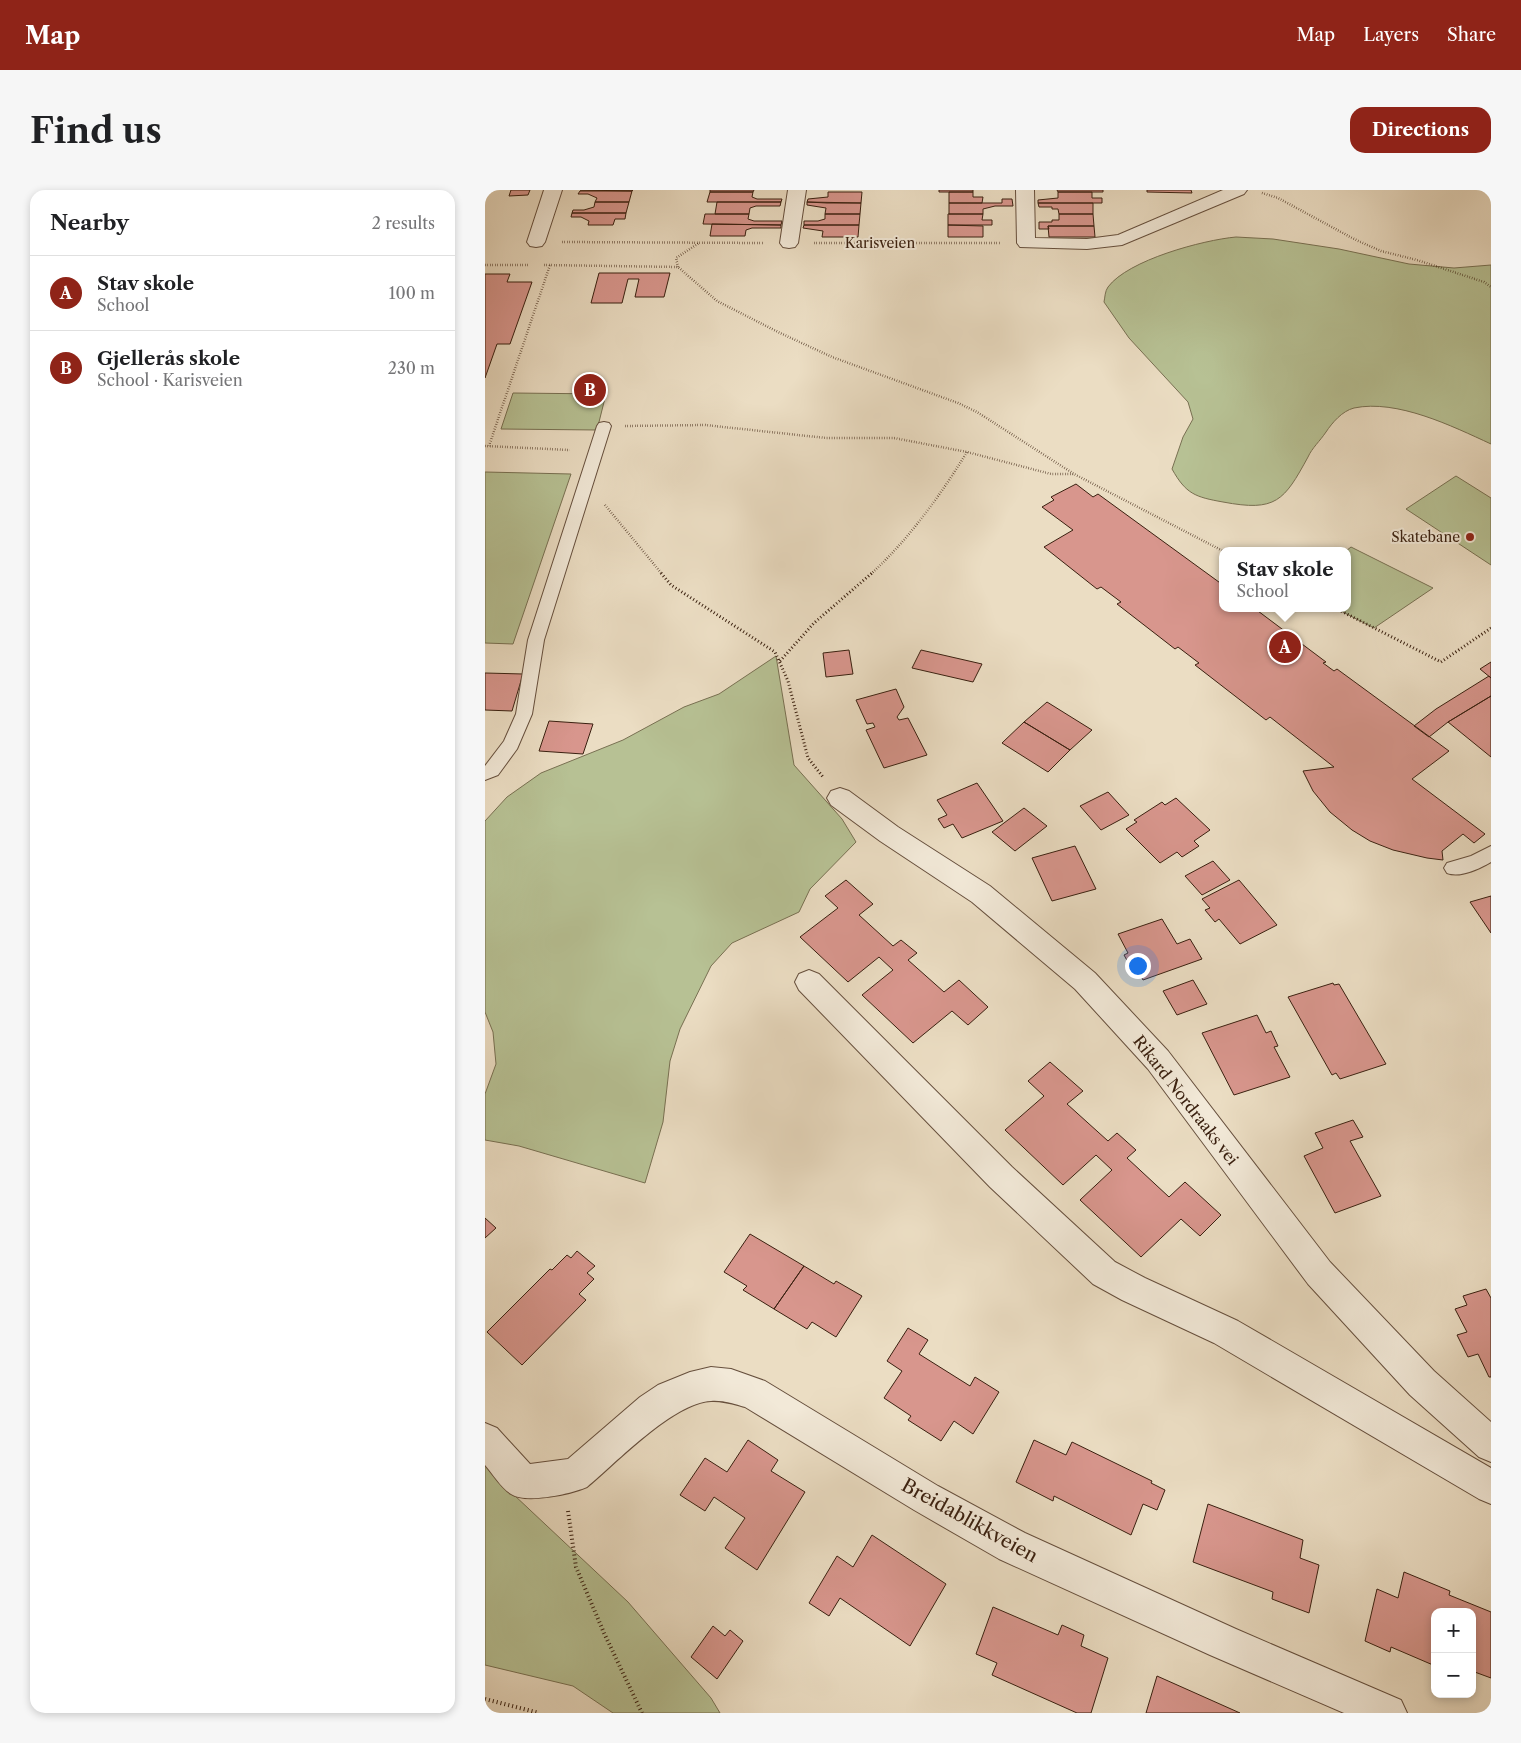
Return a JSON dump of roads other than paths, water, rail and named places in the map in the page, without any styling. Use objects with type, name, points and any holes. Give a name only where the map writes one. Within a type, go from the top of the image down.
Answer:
[{"type":"street","points":[[536,242],[553,190]]},
{"type":"street","points":[[789,243],[797,190]]},
{"type":"street","points":[[1025,190],[1026,243],[1087,244],[1122,240],[1238,190]]},
{"type":"street","name":"Rikard Nordraaks vei","points":[[840,798],[889,834],[981,894],[1085,981],[1158,1060],[1319,1273],[1422,1383],[1491,1445]]},
{"type":"street","points":[[809,982],[1001,1177],[1104,1273],[1123,1285],[1213,1325],[1290,1367],[1491,1487]]},
{"type":"street","name":"Breidablikkveien","points":[[485,1440],[523,1482],[575,1475],[652,1409],[669,1397],[711,1384],[731,1386],[753,1393],[926,1498],[1012,1546],[1223,1642],[1388,1713]]},
{"type":"lane","points":[[485,773],[492,770],[511,744],[524,714],[536,640],[603,426]]},
{"type":"lane","points":[[1453,868],[1476,862],[1491,853]]},
{"type":"place","name":"Gjellerås skole","points":[[590,390]]},
{"type":"place","name":"Skatebane","points":[[1470,537]]},
{"type":"place","name":"Stav skole","points":[[1285,647]]}]
